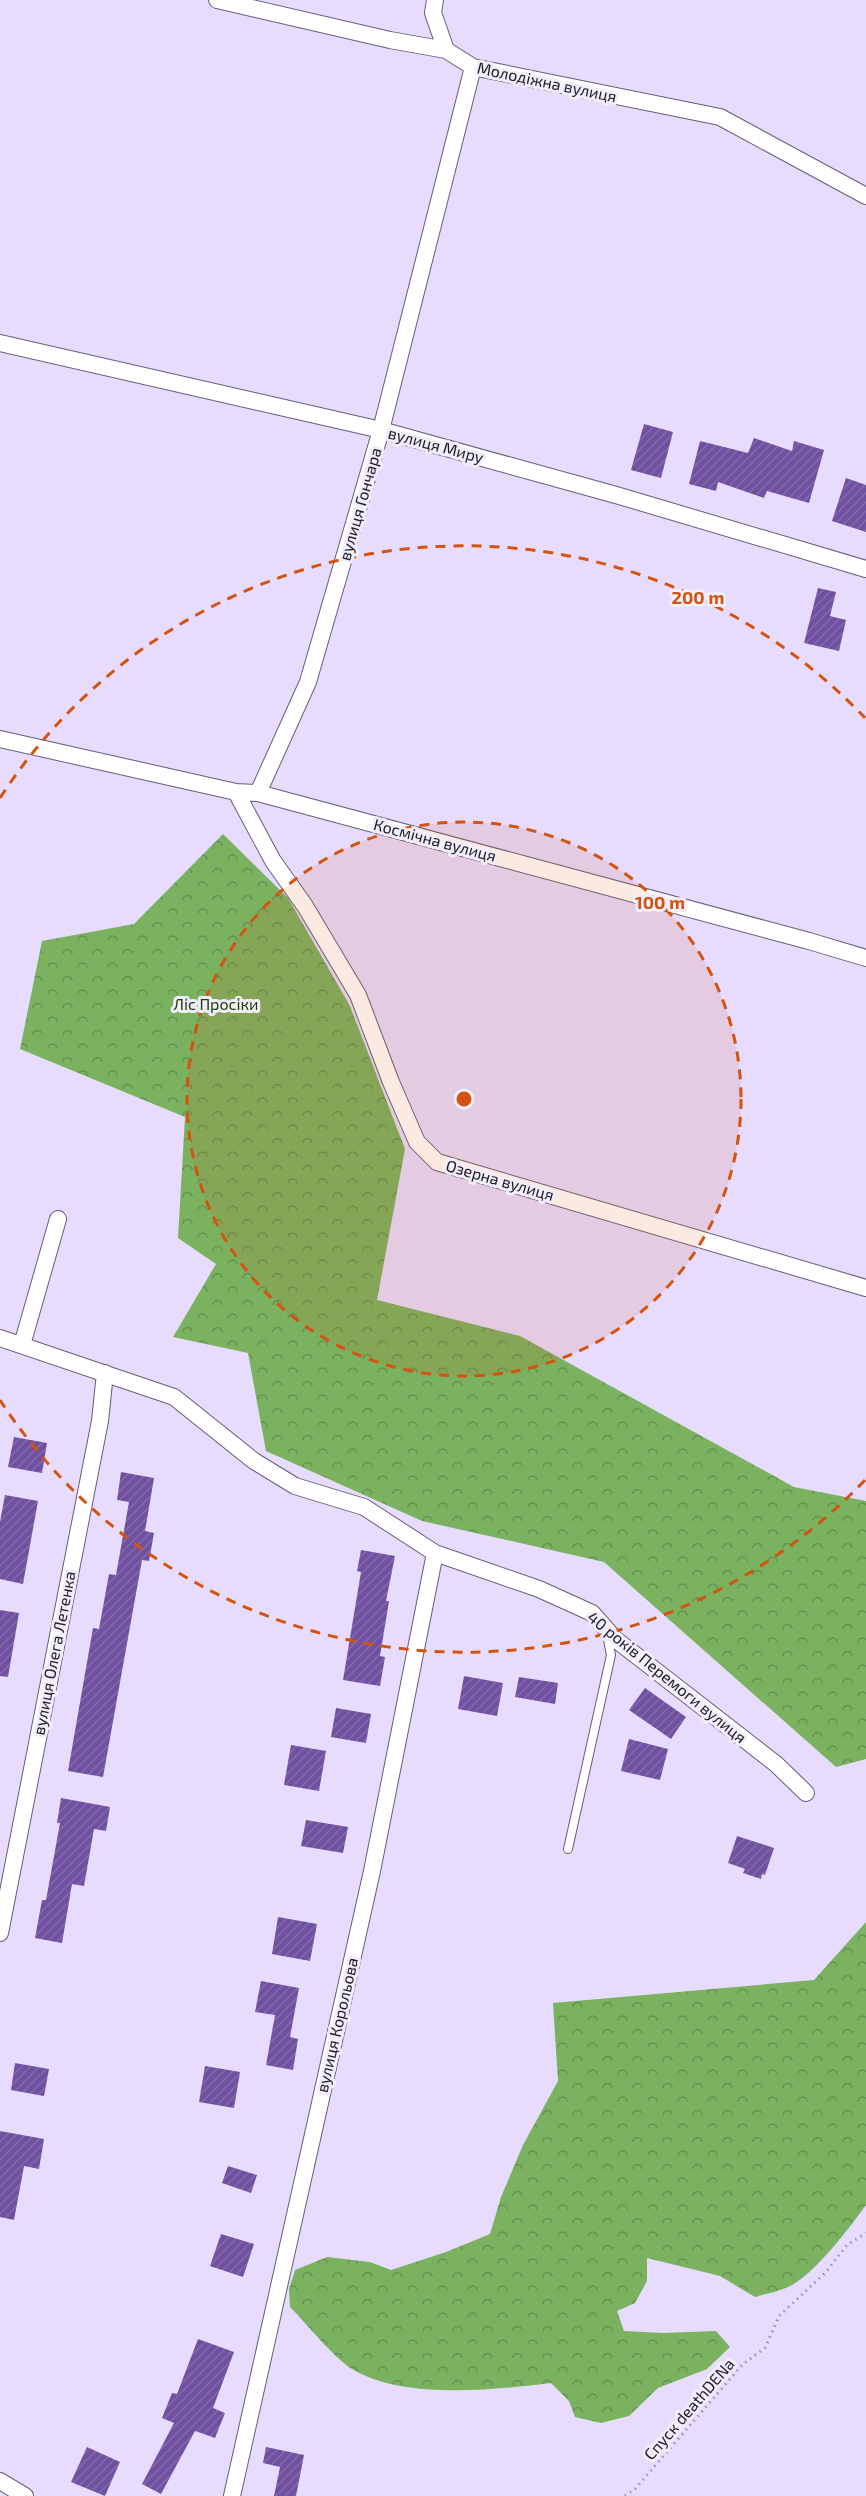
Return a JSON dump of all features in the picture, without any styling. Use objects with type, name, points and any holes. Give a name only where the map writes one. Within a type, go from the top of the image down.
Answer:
[{"type":"street","name":"Молодіжна вулиця","points":[[217,0],[390,40],[446,50],[472,67],[720,117],[866,196]]},
{"type":"street","points":[[435,0],[433,13],[446,50]]},
{"type":"street","name":"вулиця Гончара","points":[[258,793],[308,682],[381,430],[472,67]]},
{"type":"street","name":"вулиця Миру","points":[[0,343],[381,430],[616,495],[866,569]]},
{"type":"street","name":"Космічна вулиця","points":[[0,739],[236,792],[258,793],[866,958]]},
{"type":"street","name":"Озерна вулиця","points":[[236,792],[273,861],[305,906],[358,995],[417,1142],[437,1162],[866,1288]]},
{"type":"street","points":[[22,1345],[58,1219]]},
{"type":"street","name":"40 років Перемоги вулиця","points":[[0,1338],[174,1397],[254,1461],[295,1486],[364,1507],[435,1553],[539,1589],[592,1613],[615,1639],[776,1764],[806,1794]]},
{"type":"street","name":"вулиця Олега Летенка","points":[[0,1932],[100,1421],[105,1373]]},
{"type":"street","name":"вулиця Корольова","points":[[232,2496],[372,1871],[435,1553]]},
{"type":"street","points":[[0,2481],[25,2496]]},
{"type":"lane","points":[[568,1848],[611,1655],[606,1629]]},
{"type":"path","name":"Спуск deathDENa","points":[[625,2496],[635,2489],[743,2364],[765,2348],[779,2316],[826,2272],[847,2246],[866,2233]]},
{"type":"green space","name":"Ліс Просіки","points":[[223,834],[288,898],[350,1006],[405,1149],[377,1300],[520,1336],[794,1487],[866,1501],[866,1759],[836,1767],[604,1562],[422,1521],[266,1451],[248,1353],[173,1337],[216,1264],[178,1238],[185,1117],[20,1049],[42,941],[134,924]]},
{"type":"green space","points":[[866,1922],[866,2205],[819,2263],[786,2288],[755,2297],[720,2276],[647,2258],[647,2281],[635,2303],[617,2311],[624,2331],[663,2333],[716,2331],[730,2347],[707,2369],[658,2388],[629,2416],[601,2423],[575,2417],[569,2401],[551,2383],[476,2390],[449,2390],[422,2389],[373,2379],[345,2364],[290,2307],[289,2289],[295,2270],[327,2257],[370,2262],[391,2270],[446,2252],[490,2234],[501,2197],[523,2145],[558,2081],[553,2003],[814,1980]]},
{"type":"building","points":[[644,424],[673,432],[661,478],[631,470]]},
{"type":"building","points":[[754,438],[792,451],[794,441],[824,450],[809,503],[767,491],[764,498],[718,482],[716,491],[689,484],[700,441],[748,453]]},
{"type":"building","points":[[846,478],[866,485],[866,532],[832,521]]},
{"type":"building","points":[[818,588],[836,592],[830,616],[846,620],[839,651],[804,643]]},
{"type":"building","points":[[14,1437],[47,1443],[42,1473],[8,1467]]},
{"type":"building","points":[[121,1472],[154,1478],[145,1531],[154,1533],[149,1561],[142,1560],[103,1777],[68,1771],[93,1628],[99,1629],[109,1574],[116,1575],[129,1502],[117,1500]]},
{"type":"building","points":[[5,1495],[38,1501],[23,1584],[0,1579],[0,1522]]},
{"type":"building","points":[[361,1550],[395,1556],[386,1601],[389,1601],[380,1656],[385,1657],[380,1686],[343,1680],[361,1572],[357,1571]]},
{"type":"building","points":[[0,1610],[19,1613],[8,1677],[0,1676]]},
{"type":"building","points":[[464,1676],[503,1683],[497,1716],[458,1709]]},
{"type":"building","points":[[519,1677],[558,1683],[555,1704],[515,1697]]},
{"type":"building","points":[[645,1688],[686,1717],[671,1739],[629,1710]]},
{"type":"building","points":[[336,1708],[371,1714],[366,1743],[331,1737]]},
{"type":"building","points":[[629,1739],[668,1749],[660,1780],[621,1771]]},
{"type":"building","points":[[291,1745],[326,1751],[319,1791],[284,1785]]},
{"type":"building","points":[[61,1798],[110,1807],[106,1831],[94,1829],[84,1886],[72,1884],[62,1943],[35,1938],[42,1900],[46,1900],[60,1823],[57,1823]]},
{"type":"building","points":[[306,1820],[348,1827],[343,1853],[301,1846]]},
{"type":"building","points":[[737,1836],[774,1848],[765,1875],[762,1874],[761,1879],[743,1873],[745,1869],[728,1863]]},
{"type":"building","points":[[278,1917],[317,1924],[310,1961],[272,1954]]},
{"type":"building","points":[[261,1981],[299,1988],[290,2037],[298,2039],[293,2070],[266,2065],[275,2015],[255,2012]]},
{"type":"building","points":[[15,2063],[49,2069],[44,2096],[11,2090]]},
{"type":"building","points":[[205,2066],[240,2072],[234,2108],[199,2102]]},
{"type":"building","points":[[0,2131],[44,2139],[39,2169],[24,2166],[14,2220],[0,2217]]},
{"type":"building","points":[[228,2166],[257,2175],[251,2193],[222,2183]]},
{"type":"building","points":[[221,2234],[254,2244],[243,2277],[210,2266]]},
{"type":"building","points":[[198,2339],[234,2352],[213,2408],[225,2413],[215,2438],[195,2431],[161,2494],[142,2484],[174,2423],[162,2418],[172,2393],[177,2394]]},
{"type":"building","points":[[87,2447],[120,2462],[105,2496],[71,2482]]},
{"type":"building","points":[[266,2447],[304,2455],[296,2496],[274,2496],[280,2467],[263,2463]]}]
